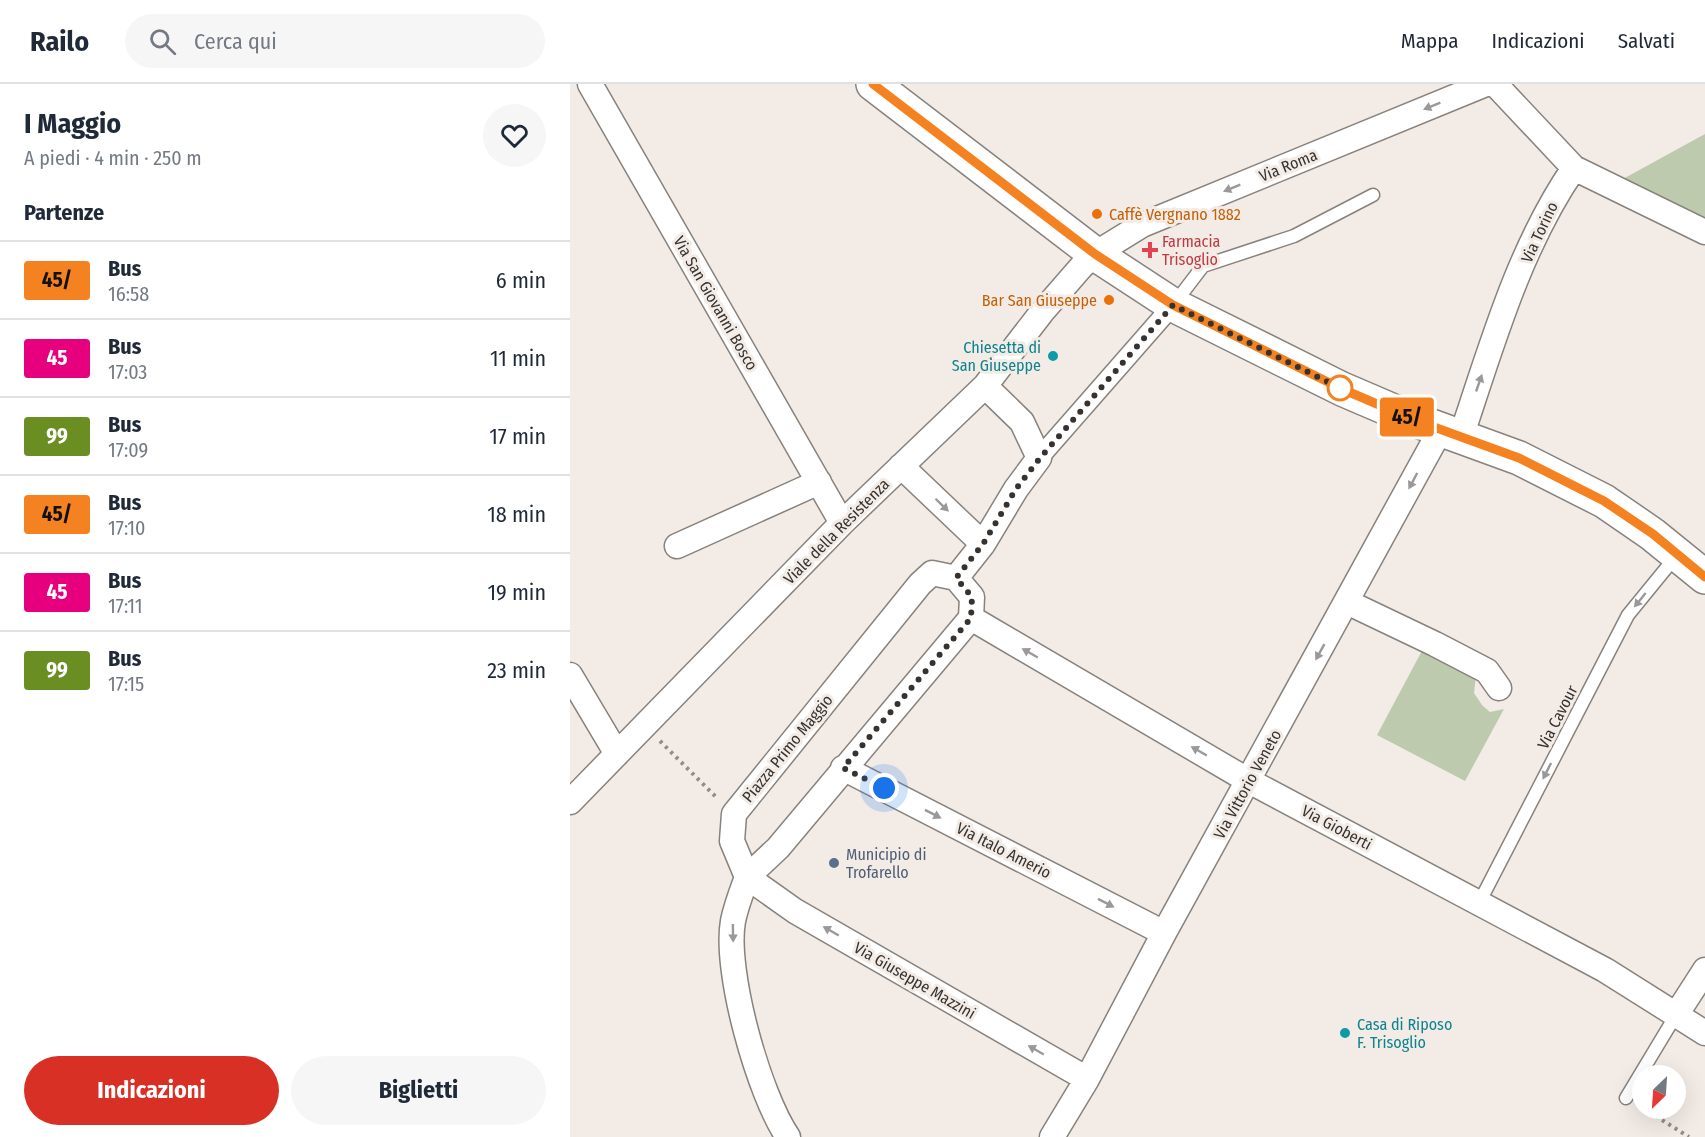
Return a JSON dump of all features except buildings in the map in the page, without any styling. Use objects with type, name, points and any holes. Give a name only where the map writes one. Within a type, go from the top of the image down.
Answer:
[{"type":"main road","points":[[873,84],[1095,254],[1173,305],[1342,389],[1519,458],[1604,501],[1705,577]]},
{"type":"street","name":"Via San Giovanni Bosco","points":[[590,84],[842,523]]},
{"type":"street","points":[[1486,84],[1574,168],[1705,232]]},
{"type":"street","name":"Via Roma","points":[[1095,254],[1142,225],[1486,84]]},
{"type":"street","name":"Via Torino","points":[[1451,433],[1498,329],[1526,256],[1546,212],[1574,168]]},
{"type":"street","name":"Viale della Resistenza","points":[[570,802],[842,523],[985,386],[1042,312],[1095,254]]},
{"type":"street","points":[[788,1137],[763,1084],[745,1029],[733,973],[733,922],[747,877],[778,848],[971,618],[972,597],[956,578],[983,544],[1016,489],[1040,458],[1173,305]]},
{"type":"street","points":[[985,386],[1022,422],[1040,458]]},
{"type":"street","name":"Via Vittorio Veneto","points":[[1052,1137],[1347,602],[1451,433]]},
{"type":"street","points":[[902,466],[983,544]]},
{"type":"street","points":[[677,546],[819,482]]},
{"type":"street","name":"Piazza Primo Maggio","points":[[747,877],[732,841],[734,814],[920,584],[932,573],[956,578]]},
{"type":"street","points":[[1347,602],[1487,671],[1499,688]]},
{"type":"street","name":"Via Gioberti","points":[[971,618],[1249,781],[1605,970],[1705,1033]]},
{"type":"street","points":[[570,675],[617,754]]},
{"type":"street","name":"Via Italo Amerio","points":[[843,768],[1164,933]]},
{"type":"street","name":"Via Giuseppe Mazzini","points":[[747,877],[795,911],[1086,1079]]},
{"type":"street","points":[[1676,1015],[1705,970]]},
{"type":"lane","points":[[1173,305],[1203,266],[1294,236],[1373,195]]},
{"type":"lane","name":"Via Cavour","points":[[1479,903],[1628,615],[1677,554]]},
{"type":"lane","points":[[1626,1098],[1676,1015]]},
{"type":"path","points":[[645,725],[734,814]]},
{"type":"path","points":[[1660,1119],[1689,1137]]},
{"type":"green space","points":[[1705,134],[1705,221],[1621,180]]},
{"type":"green space","points":[[1424,647],[1476,675],[1474,693],[1490,712],[1504,709],[1465,781],[1377,735]]},
{"type":"bus line","name":"45/","points":[[873,84],[1095,254],[1173,305],[1342,389],[1412,419],[1519,458],[1604,501],[1653,534],[1705,577]]},
{"type":"place","name":"Caffè Vergnano 1882","points":[[1097,214]]},
{"type":"place","name":"Farmacia Trisoglio","points":[[1150,250]]},
{"type":"place","name":"Bar San Giuseppe","points":[[1109,300]]},
{"type":"place","name":"Chiesetta di San Giuseppe","points":[[1053,356]]},
{"type":"place","name":"Municipio di Trofarello","points":[[834,863]]},
{"type":"place","name":"Casa di Riposo F. Trisoglio","points":[[1345,1033]]},
{"type":"route","points":[[884,788],[843,768],[971,618],[972,597],[956,578],[983,544],[1016,489],[1040,458],[1173,305],[1342,389],[1340,388]]}]
